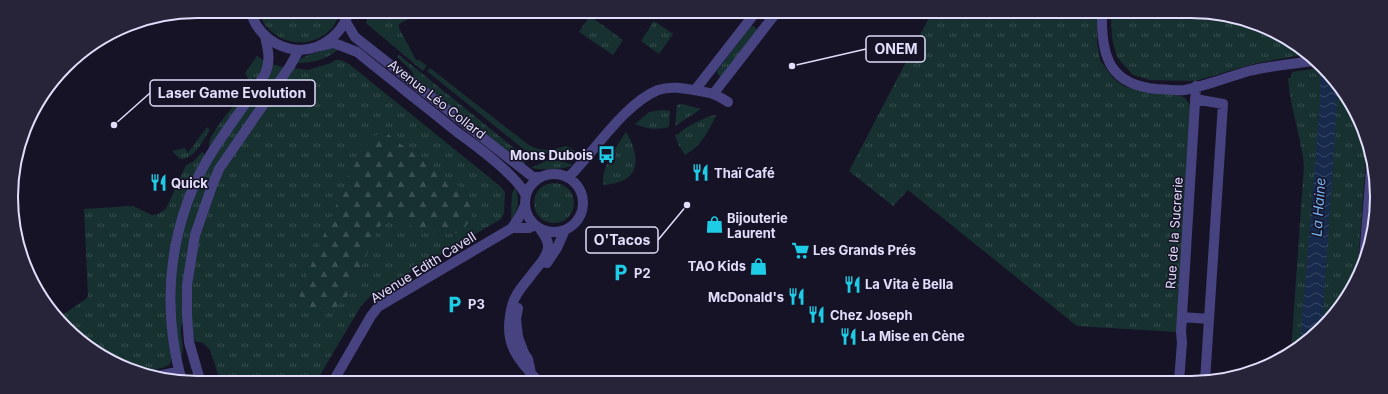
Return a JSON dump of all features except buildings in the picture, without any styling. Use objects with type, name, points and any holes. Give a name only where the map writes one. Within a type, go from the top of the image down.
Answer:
[{"type":"street","points":[[199,376],[189,342],[187,315],[187,285],[197,225],[219,169],[290,66],[298,50],[280,46],[265,36],[257,26],[254,18]]},
{"type":"street","points":[[321,46],[335,36],[346,22],[347,18]]},
{"type":"street","points":[[695,90],[751,18]]},
{"type":"street","points":[[714,93],[772,18]]},
{"type":"street","points":[[1102,18],[1102,42],[1106,55],[1113,68],[1122,78],[1132,84],[1144,88],[1184,90],[1257,70],[1308,62]]},
{"type":"street","points":[[1106,18],[1106,41],[1113,59],[1128,77],[1135,81],[1145,83],[1196,86]]},
{"type":"street","name":"Avenue Léo Collard","points":[[346,22],[355,37],[529,174],[540,178]]},
{"type":"street","points":[[180,375],[171,321],[170,291],[177,237],[188,201],[204,166],[265,74],[269,59],[269,51],[265,36]]},
{"type":"street","name":"Avenue Léo Collard","points":[[298,50],[310,49],[334,43],[357,52],[488,156],[515,180],[524,191],[525,201]]},
{"type":"street","name":"Rue de la Sucrerie","points":[[1179,376],[1196,86]]},
{"type":"street","points":[[568,178],[581,165],[621,117],[641,99],[661,89],[676,87],[714,93],[728,102]]},
{"type":"street","points":[[1195,99],[1223,104],[1205,376]]},
{"type":"street","points":[[533,376],[519,359],[513,348],[510,339],[509,322],[512,304],[516,296],[543,260],[548,250],[547,240],[538,227],[529,219],[525,201],[532,185],[540,178],[551,174],[568,178],[574,182],[581,194],[583,203],[582,211],[578,219],[572,226],[557,232],[548,232],[538,227]]},
{"type":"street","points":[[1366,237],[1370,184]]},
{"type":"street","name":"Avenue Edith Cavell","points":[[336,376],[371,316],[378,307],[512,228],[521,214],[525,201]]},
{"type":"street","name":"Avenue Edith Cavell","points":[[512,228],[538,227]]},
{"type":"street","points":[[534,376],[518,337],[516,319],[518,306],[522,295],[551,258],[565,230]]},
{"type":"street","points":[[1182,317],[1209,319]]},
{"type":"street","points":[[180,375],[191,349]]},
{"type":"green space","points":[[262,18],[338,18],[336,23],[328,32],[308,42],[287,40],[278,36],[269,29]]},
{"type":"green space","points":[[367,18],[410,18],[399,24],[399,28],[416,60],[419,60],[427,66],[423,71],[366,23]]},
{"type":"green space","points":[[589,18],[593,18],[623,40],[613,55],[579,32]]},
{"type":"green space","points":[[929,18],[1097,18],[1097,41],[1100,60],[1113,78],[1125,87],[1176,94],[1185,98],[1190,105],[1177,332],[1077,326],[908,190],[893,206],[849,171]]},
{"type":"green space","points":[[1111,18],[1203,18],[1226,21],[1249,27],[1270,36],[1300,55],[1253,64],[1195,81],[1150,80],[1133,75],[1117,57],[1112,38]]},
{"type":"green space","points":[[654,21],[673,34],[659,54],[641,41]]},
{"type":"green space","points":[[753,26],[758,30],[721,77],[717,71],[750,27]]},
{"type":"green space","points":[[334,48],[340,48],[320,60],[296,63],[308,55]]},
{"type":"green space","points":[[399,55],[525,157],[526,159],[524,165],[415,78],[411,70],[397,57]]},
{"type":"green space","points":[[257,56],[265,61],[259,77],[250,80],[245,73]]},
{"type":"green space","points":[[335,60],[341,60],[349,64],[500,186],[505,192],[504,213],[501,219],[372,295],[361,306],[319,376],[219,376],[210,350],[203,343],[194,341],[191,315],[190,282],[198,237],[222,170],[292,68],[308,70],[331,63]]},
{"type":"green space","points":[[272,64],[285,68],[207,189],[184,319],[181,328],[183,352],[180,359],[176,338],[175,267],[185,218],[204,171]]},
{"type":"green space","points":[[430,68],[530,146],[548,150],[566,146],[580,153],[577,157],[554,153],[532,156],[427,71]]},
{"type":"green space","points":[[1316,69],[1326,79],[1352,118],[1361,139],[1366,158],[1358,261],[1352,276],[1326,315],[1309,332],[1291,345],[1304,165],[1301,143],[1289,89],[1288,78],[1291,78],[1292,72]]},
{"type":"green space","points":[[241,100],[209,149],[209,143],[215,130],[228,112]]},
{"type":"green space","points":[[682,104],[701,109],[675,126],[677,105]]},
{"type":"green space","points":[[663,110],[670,111],[669,127],[652,128],[635,124],[649,112]]},
{"type":"green space","points":[[716,115],[700,143],[691,152],[685,155],[678,144],[675,135],[697,122]]},
{"type":"green space","points":[[207,127],[210,130],[198,149],[190,156],[180,159],[172,151],[185,148],[188,153]]},
{"type":"green space","points":[[386,132],[466,191],[470,202],[472,218],[461,232],[449,234],[422,231],[392,217],[380,226],[347,297],[333,310],[320,313],[303,305],[299,294],[363,141]]},
{"type":"green space","points":[[626,132],[635,152],[635,163],[632,173],[626,179],[603,185],[604,171],[607,164]]},
{"type":"green space","points":[[202,152],[204,153],[204,157],[172,249],[172,358],[170,364],[152,370],[139,367],[107,352],[79,332],[62,315],[86,299],[88,296],[84,209],[133,206],[152,215],[158,214],[166,209],[186,165],[194,161]]},
{"type":"green space","points":[[546,161],[561,161],[573,165],[564,168],[552,169],[531,168]]},
{"type":"green space","points":[[558,183],[565,186],[571,192],[574,203],[573,211],[565,220],[558,223],[550,223],[543,220],[535,211],[534,199],[537,192],[546,184]]},
{"type":"green space","points":[[515,187],[518,196],[518,204],[516,212],[511,220],[512,194]]},
{"type":"water","name":"La Haine","points":[[1320,73],[1337,94],[1323,319],[1301,339],[1320,104]]},
{"type":"place","name":"ONEM","points":[[792,66]]},
{"type":"place","name":"Laser Game Evolution","points":[[114,125]]},
{"type":"place","name":"Mons Dubois","points":[[606,155]]},
{"type":"place","name":"Thaï Café","points":[[701,173]]},
{"type":"place","name":"Quick","points":[[158,183]]},
{"type":"place","name":"O'Tacos","points":[[687,205]]},
{"type":"place","name":"Bijouterie Laurent","points":[[714,225]]},
{"type":"place","name":"Les Grands Prés","points":[[800,250]]},
{"type":"place","name":"TAO Kids","points":[[759,266]]},
{"type":"place","name":"P2","points":[[621,273]]},
{"type":"place","name":"La Vita è Bella","points":[[852,284]]},
{"type":"place","name":"McDonald's","points":[[797,297]]},
{"type":"place","name":"P3","points":[[455,304]]},
{"type":"place","name":"Chez Joseph","points":[[817,315]]},
{"type":"place","name":"La Mise en Cène","points":[[848,336]]}]
